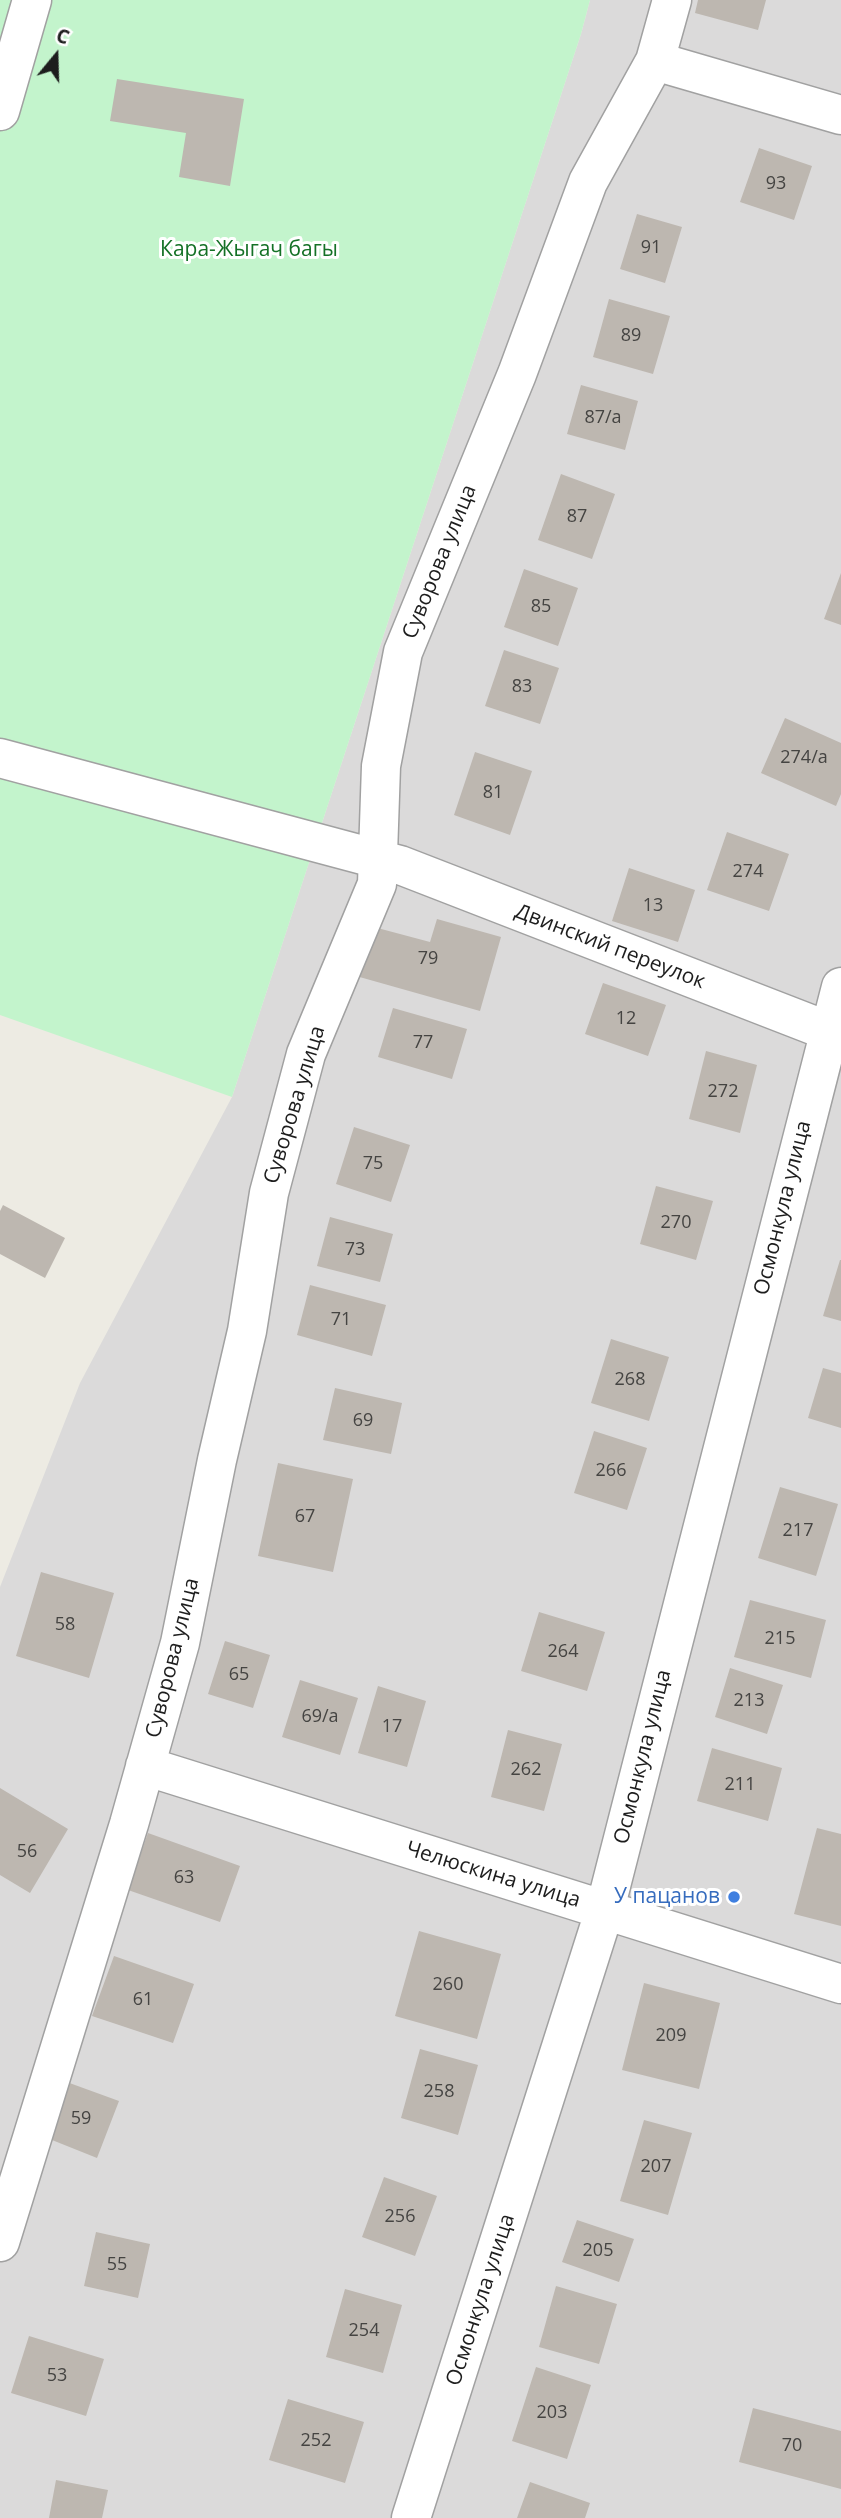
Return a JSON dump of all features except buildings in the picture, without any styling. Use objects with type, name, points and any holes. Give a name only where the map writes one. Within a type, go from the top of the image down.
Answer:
[{"type":"street","points":[[0,111],[32,0]]},
{"type":"street","name":"Суворова улица","points":[[0,2242],[180,1643],[217,1460],[247,1331],[272,1180],[306,1054],[377,884],[381,765],[403,652],[517,374],[588,182],[655,61],[671,0]]},
{"type":"street","points":[[655,61],[841,115]]},
{"type":"street","name":"Двинский переулок","points":[[0,758],[413,870],[834,1034]]},
{"type":"street","name":"Осмонкула улица","points":[[411,2518],[605,1909],[834,1034],[841,987]]},
{"type":"street","name":"Челюскина улица","points":[[145,1766],[841,1984]]},
{"type":"shaded area","points":[[590,0],[841,0],[841,2518],[0,2518],[0,1587],[80,1383],[232,1097]]},
{"type":"green space","name":"Кара-Жыгач багы","points":[[0,0],[590,0],[232,1097],[0,1015]]},
{"type":"place","name":"У пацанов","points":[[734,1897]]}]
